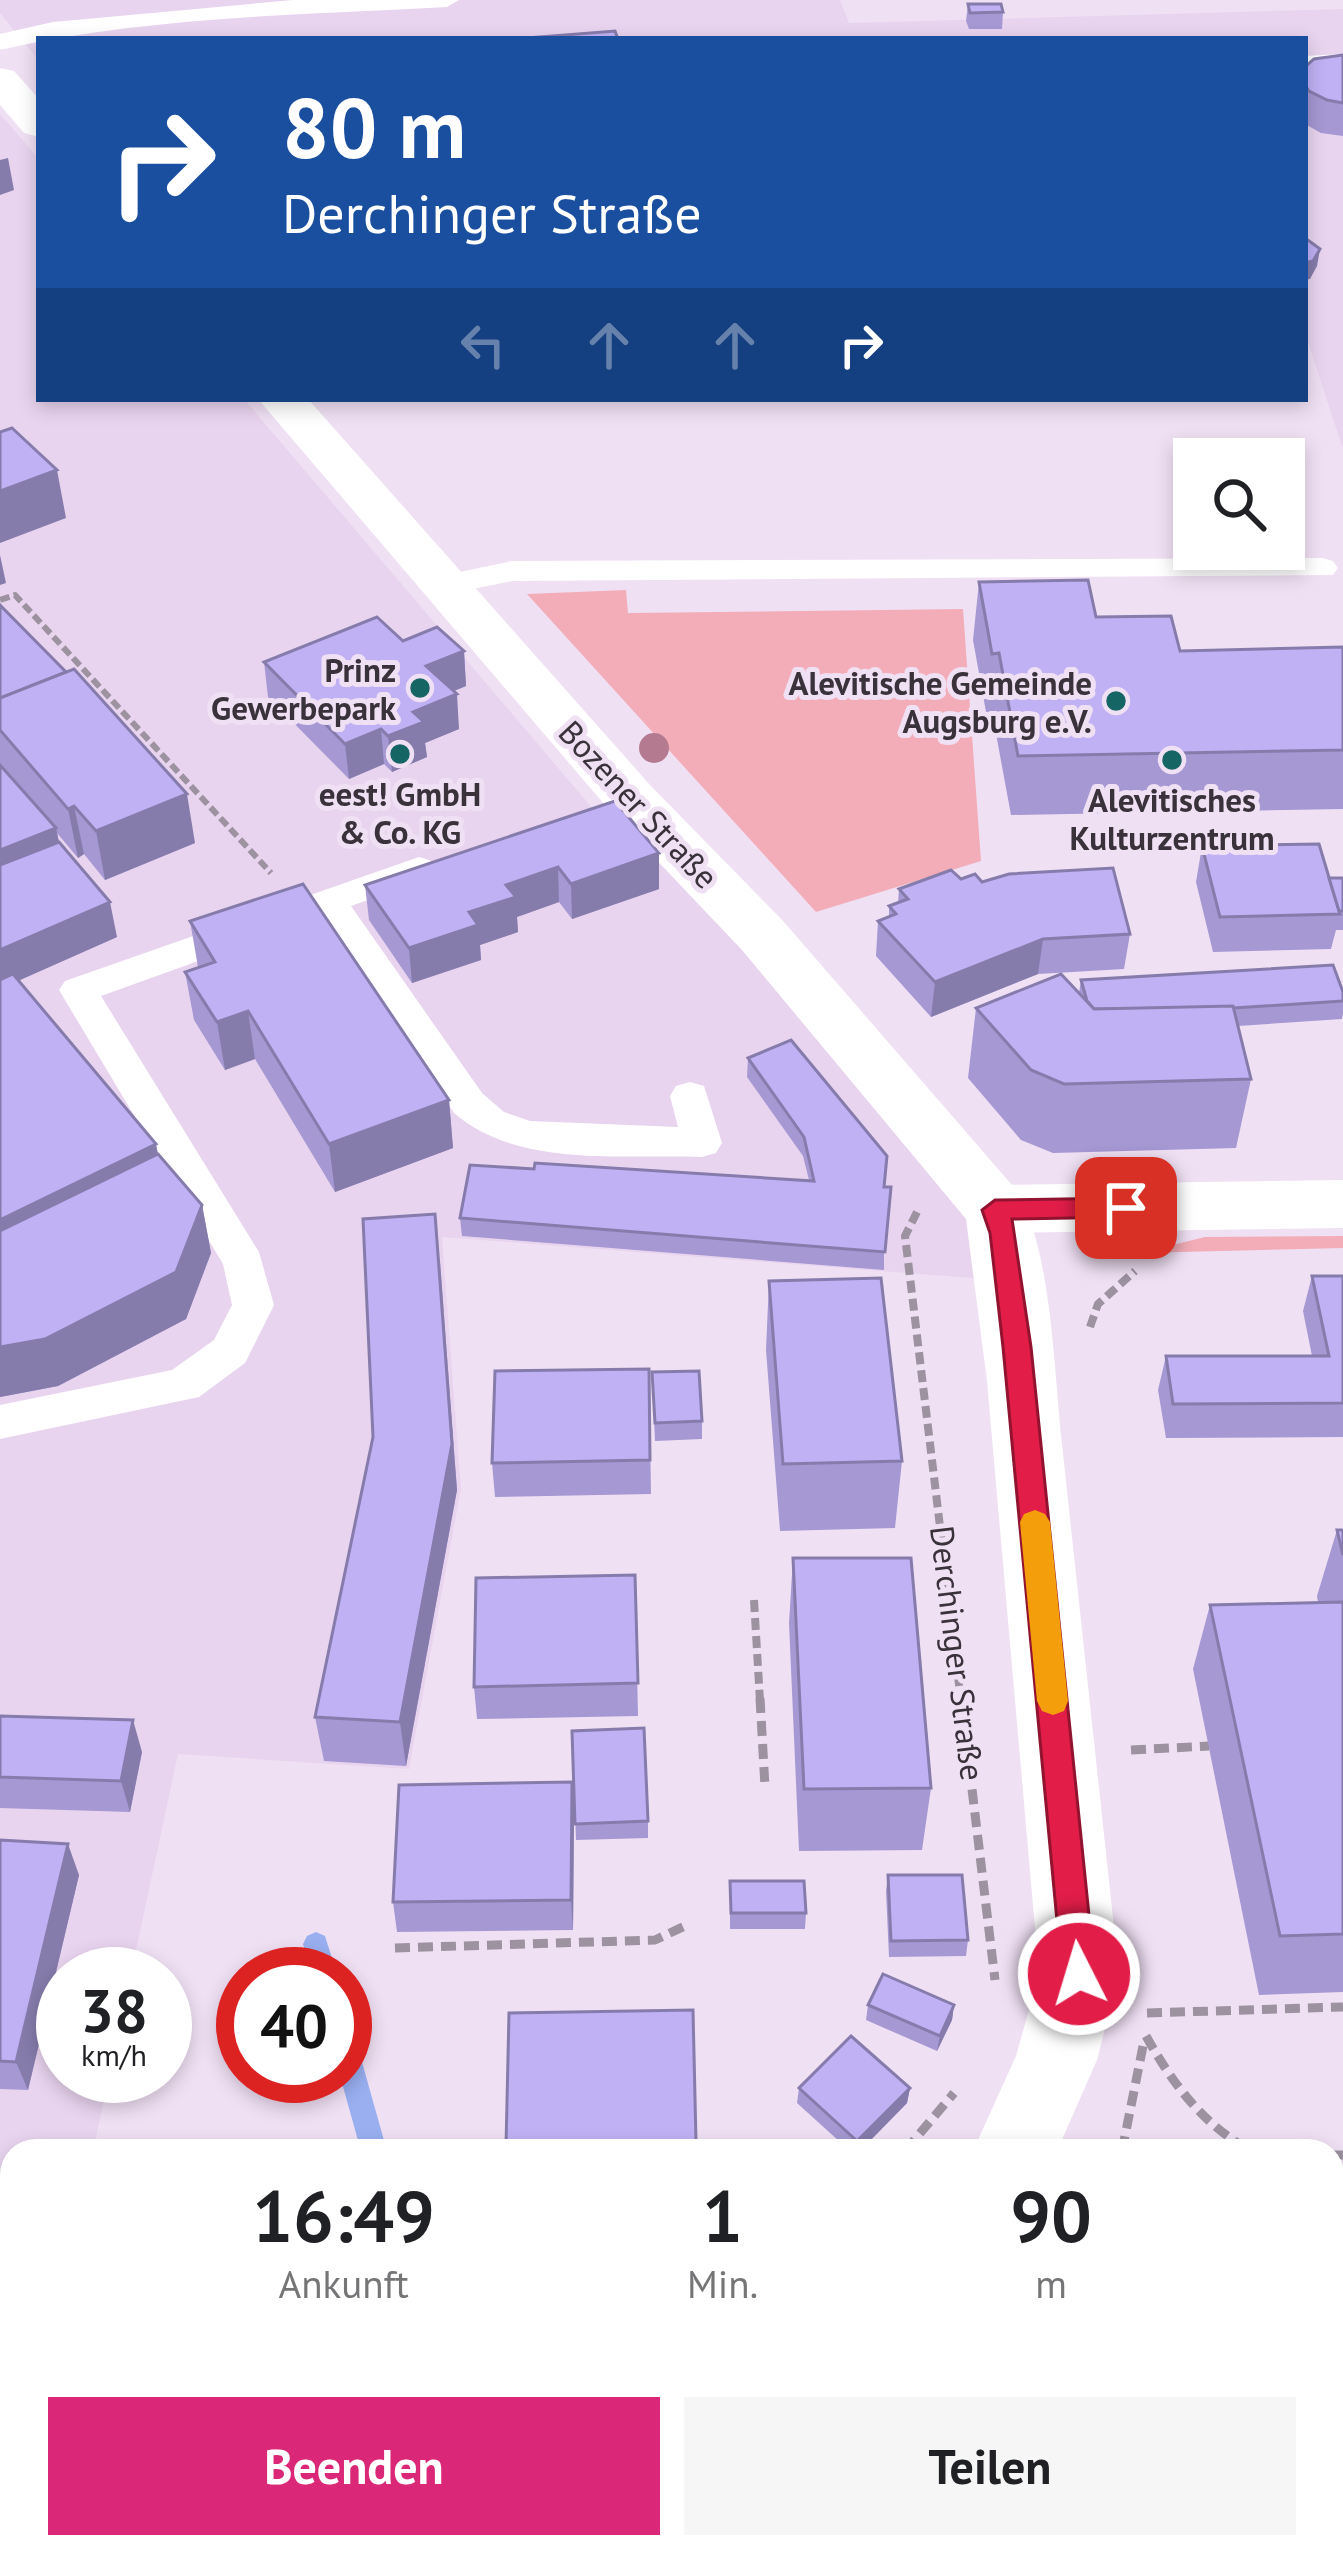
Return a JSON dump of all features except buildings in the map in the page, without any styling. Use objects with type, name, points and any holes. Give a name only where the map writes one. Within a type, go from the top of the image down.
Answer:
[{"type":"street","points":[[0,80],[36,121]]},
{"type":"street","name":"Bozener Straße","points":[[285,402],[443,584],[612,804],[764,936],[995,1210]]},
{"type":"street","points":[[1020,2139],[1056,2060],[1079,1974],[1012,1300],[1004,1233],[995,1210],[1343,1204]]},
{"type":"lane","points":[[0,42],[190,8],[447,0]]},
{"type":"lane","points":[[1308,64],[1343,62]]},
{"type":"lane","points":[[443,584],[512,571],[1322,568]]},
{"type":"lane","points":[[0,1423],[184,1385],[230,1352],[253,1305],[244,1263],[78,990],[461,855]]},
{"type":"lane","points":[[316,905],[468,1103],[490,1122],[528,1135],[702,1143],[690,1096]]},
{"type":"path","points":[[0,600],[16,595],[316,905]]},
{"type":"path","name":"Derchinger Straße","points":[[992,2000],[992,1931],[905,1236],[910,1216],[922,1209],[995,1210]]},
{"type":"path","points":[[754,1600],[765,1786]]},
{"type":"path","points":[[395,1948],[655,1940],[685,1926]]},
{"type":"path","points":[[1145,2013],[1343,2007]]},
{"type":"path","points":[[1145,2035],[1174,2089],[1227,2139]]},
{"type":"path","points":[[915,2139],[965,2078]]},
{"type":"shaded area","points":[[0,0],[840,0],[849,23],[1343,9],[1343,449],[1308,342],[1308,36],[36,36],[36,57],[0,13]]},
{"type":"shaded area","points":[[0,114],[36,156],[36,402],[247,402],[594,810],[630,798],[995,1209],[1010,1281],[442,1237],[461,1489],[409,1769],[178,1754],[137,1947],[36,1947],[36,2103],[103,2103],[96,2139],[0,2139]]},
{"type":"shaded area","points":[[626,590],[628,613],[963,609],[981,861],[816,912],[527,594]]},
{"type":"shaded area","points":[[1343,1236],[1343,1248],[1140,1253],[1205,1237]]},
{"type":"waterway","points":[[360,2103],[371,2139]]},
{"type":"slow traffic","points":[[1035,1522],[1053,1701]]},
{"type":"place","name":"Prinz Gewerbepark","points":[[420,688]]},
{"type":"place","name":"Alevitische Gemeinde Augsburg e.V.","points":[[1116,701]]},
{"type":"place","name":"eest! GmbH & Co. KG","points":[[400,754]]},
{"type":"place","name":"Alevitisches Kulturzentrum","points":[[1172,760]]},
{"type":"route","points":[[1079,1974],[1017,1347],[1004,1233],[995,1210],[1126,1208]]}]
